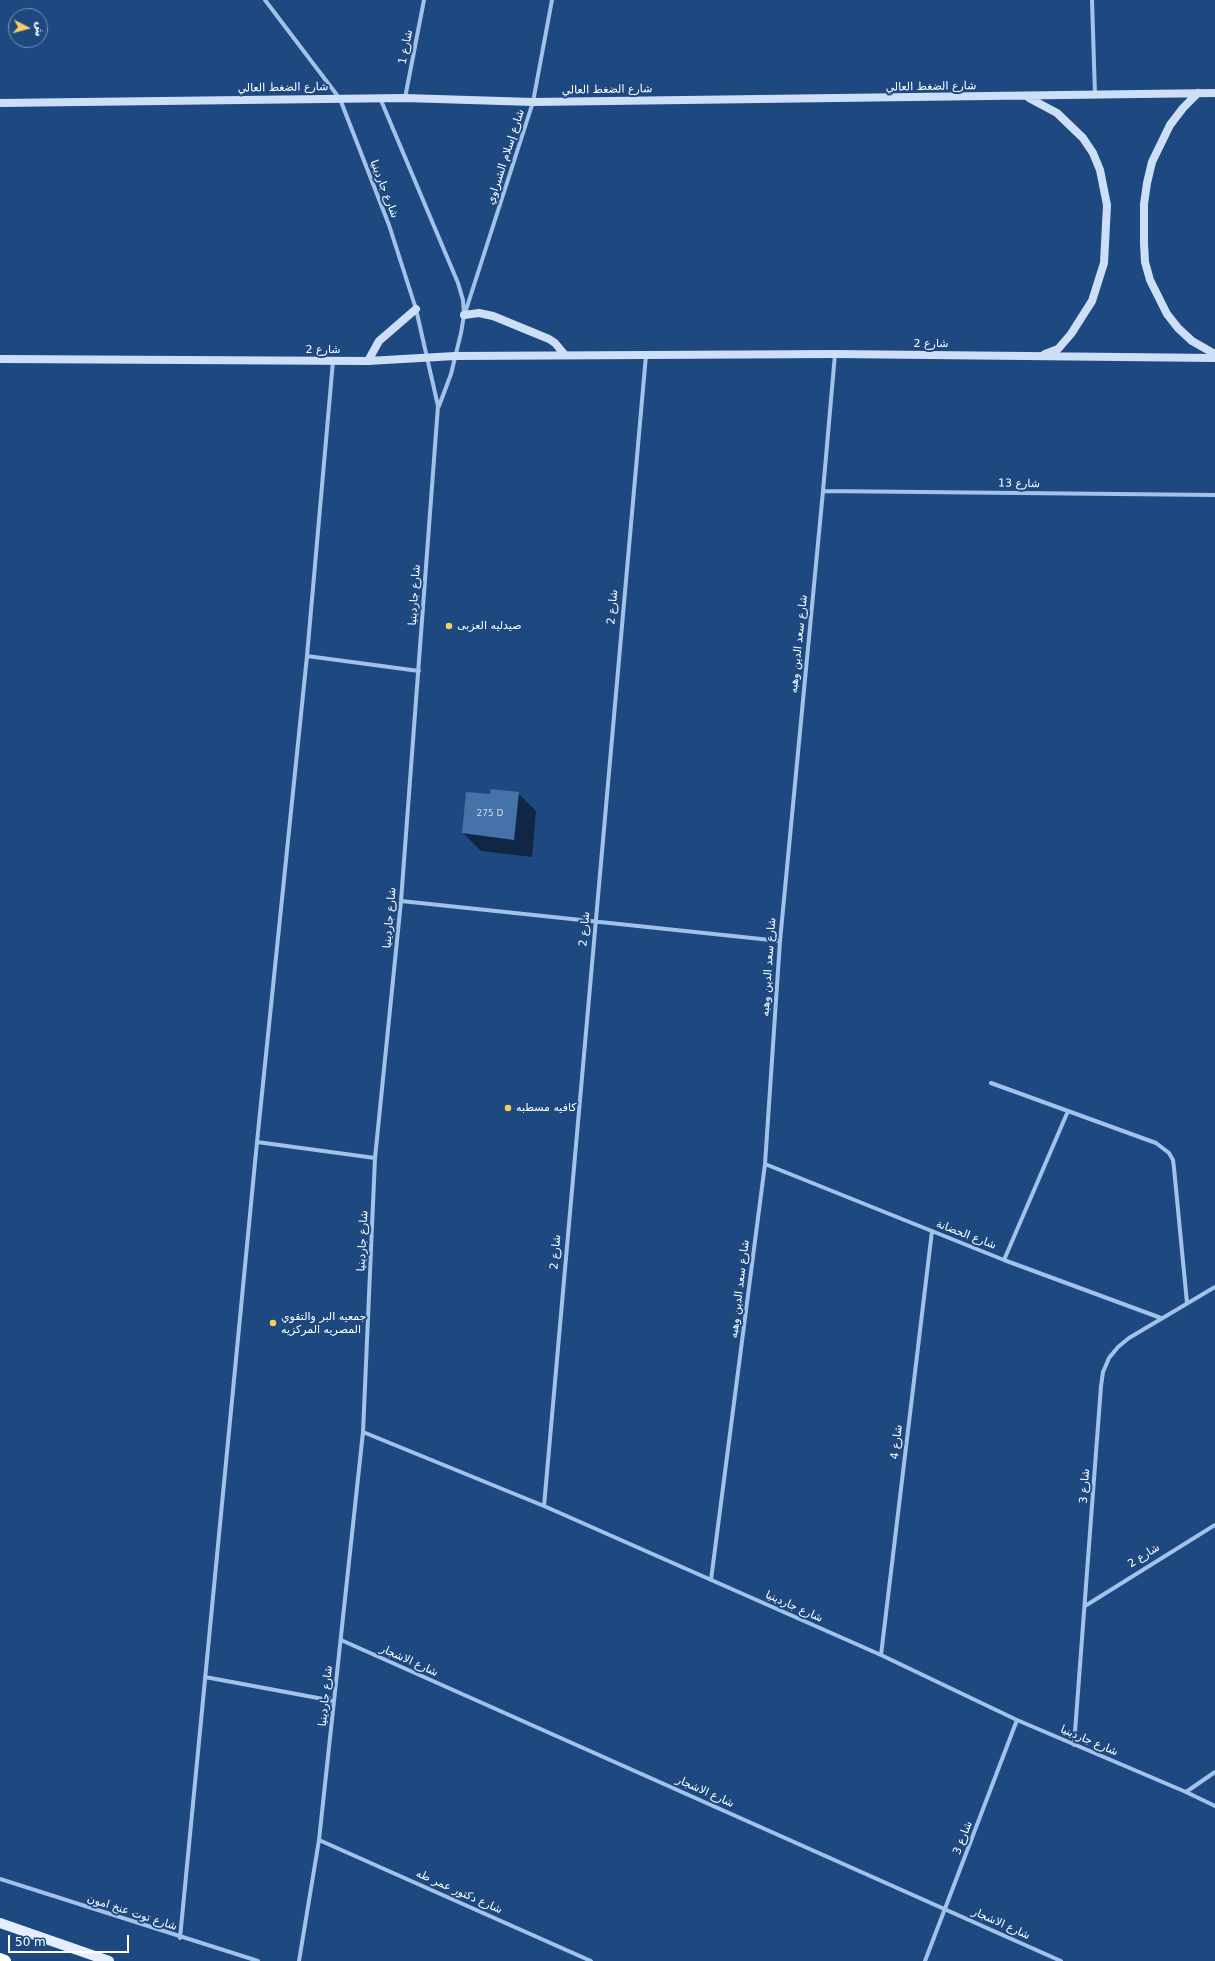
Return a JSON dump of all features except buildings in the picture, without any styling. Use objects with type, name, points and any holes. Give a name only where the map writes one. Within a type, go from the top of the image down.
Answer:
[{"type":"highway","points":[[0,1960],[5,1961]]},
{"type":"main road","points":[[0,1924],[109,1961]]},
{"type":"street","name":"شارع جاردينيا","points":[[265,0],[340,99],[389,225],[416,309],[438,406],[402,901],[376,1158],[362,1432],[319,1840],[299,1961]]},
{"type":"street","name":"شارع 1","points":[[406,98],[424,0]]},
{"type":"street","name":"شارع إسلام الشبراوي","points":[[464,315],[533,102],[552,0]]},
{"type":"street","points":[[1092,0],[1095,94]]},
{"type":"street","points":[[1198,93],[1183,108],[1170,125],[1152,162],[1146,190],[1143,224],[1144,243],[1150,280],[1166,314],[1192,341],[1215,354]]},
{"type":"street","name":"شارع الضغط العالي","points":[[0,103],[380,98],[533,102],[1215,93]]},
{"type":"street","points":[[1026,96],[1042,103],[1058,113],[1083,138],[1100,170],[1107,206],[1104,263],[1092,301],[1067,339],[1058,349],[1043,356]]},
{"type":"street","name":"شارع جاردينيا","points":[[380,98],[458,283],[463,300],[464,315],[452,374],[438,406]]},
{"type":"street","points":[[368,361],[379,341],[416,309]]},
{"type":"street","points":[[464,315],[479,313],[493,316],[555,343],[565,354]]},
{"type":"street","name":"شارع 2","points":[[0,359],[368,361],[455,356],[565,354],[835,354],[1215,358]]},
{"type":"street","name":"شارع سعد الدين وهبه","points":[[711,1580],[765,1164],[780,941],[835,354]]},
{"type":"street","name":"شارع 2","points":[[544,1506],[646,355]]},
{"type":"street","points":[[180,1938],[257,1142],[307,656],[334,361]]},
{"type":"street","name":"شارع 13","points":[[823,491],[1215,495]]},
{"type":"street","points":[[307,656],[419,671]]},
{"type":"street","points":[[402,901],[780,941]]},
{"type":"street","points":[[991,1083],[1156,1143],[1170,1153],[1174,1168],[1187,1303]]},
{"type":"street","points":[[1004,1260],[1068,1111]]},
{"type":"street","points":[[257,1142],[376,1158]]},
{"type":"street","name":"شارع الحضانة","points":[[765,1164],[1004,1260],[1162,1318]]},
{"type":"street","name":"شارع 4","points":[[881,1655],[932,1231]]},
{"type":"street","name":"شارع 3","points":[[1074,1745],[1103,1372],[1109,1358],[1118,1347],[1162,1318],[1215,1287]]},
{"type":"street","name":"شارع جاردينيا","points":[[362,1432],[544,1506],[881,1655],[1017,1720],[1186,1792],[1215,1806]]},
{"type":"street","name":"شارع 2","points":[[1085,1606],[1215,1525]]},
{"type":"street","name":"شارع الاشجار","points":[[341,1640],[1061,1961]]},
{"type":"street","points":[[205,1676],[334,1701]]},
{"type":"street","name":"شارع 3","points":[[925,1961],[1017,1720]]},
{"type":"street","points":[[1186,1792],[1215,1772]]},
{"type":"street","name":"شارع دكتور عمر طه","points":[[319,1840],[591,1961]]},
{"type":"street","name":"شارع توت عنخ امون","points":[[0,1879],[180,1938],[258,1961]]},
{"type":"place","name":"صيدليه العزبى","points":[[449,626]]},
{"type":"place","name":"كافيه مسطبه","points":[[508,1108]]},
{"type":"place","name":"جمعيه البر والتقوي المصريه المركزيه","points":[[273,1323]]}]
